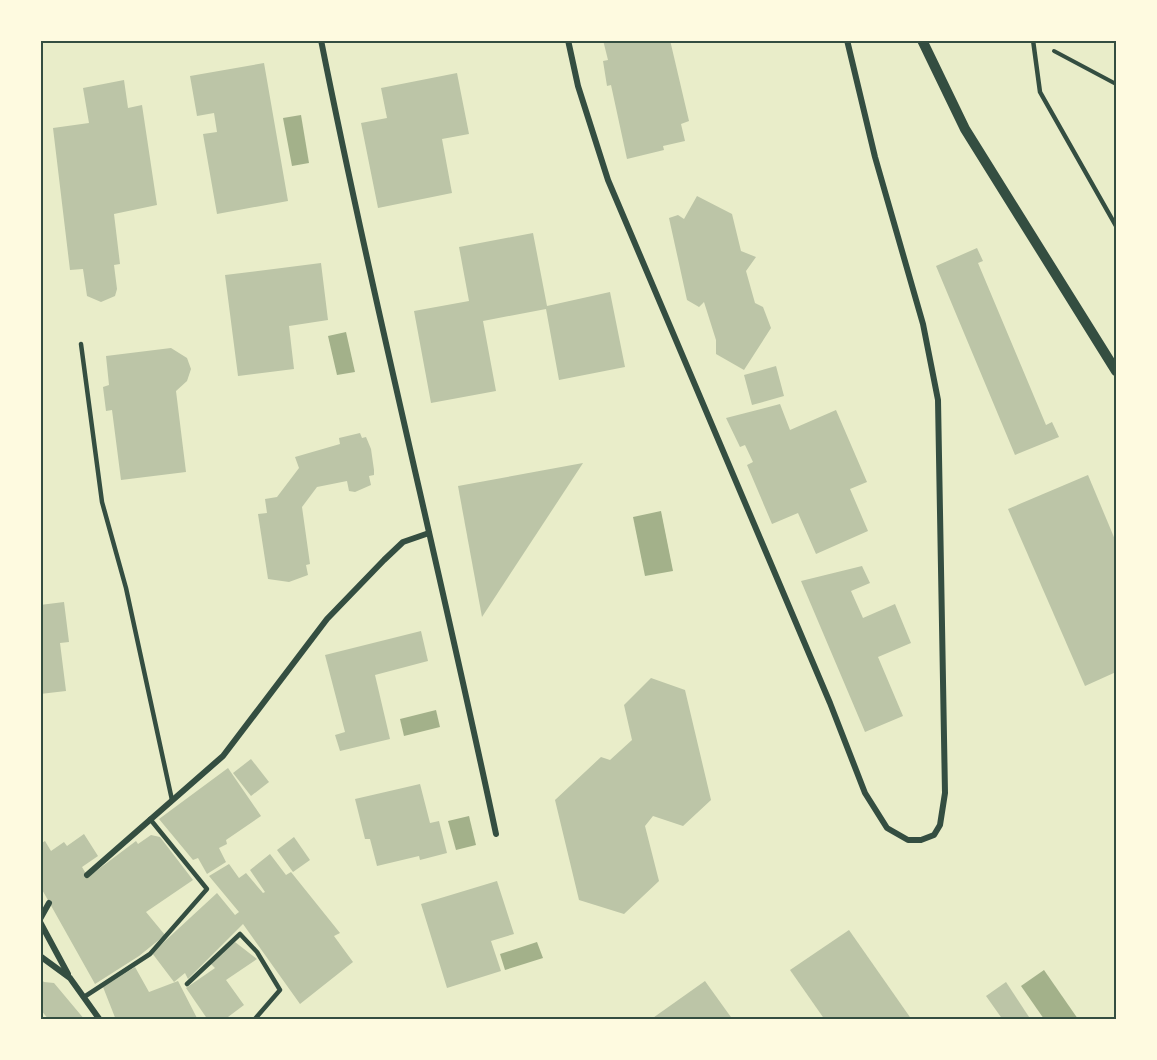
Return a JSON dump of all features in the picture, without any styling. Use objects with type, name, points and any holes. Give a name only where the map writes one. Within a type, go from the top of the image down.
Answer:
[{"type":"street","points":[[321,40],[359,232],[496,834]]},
{"type":"street","points":[[568,40],[578,86],[608,180],[830,703],[865,793],[887,828],[908,840],[921,840],[934,835],[940,825],[945,793],[939,400],[923,324],[875,157],[847,40]]},
{"type":"street","points":[[922,40],[965,129],[1116,371]]},
{"type":"street","points":[[87,874],[223,756],[335,610],[403,542],[429,533]]},
{"type":"street","points":[[50,903],[40,921],[70,978],[100,1020]]},
{"type":"street","points":[[40,956],[70,978]]},
{"type":"lane","points":[[1034,40],[1040,92],[1116,226]]},
{"type":"lane","points":[[81,344],[102,502],[126,588],[172,800]]},
{"type":"lane","points":[[84,998],[150,954],[207,889],[150,819]]},
{"type":"lane","points":[[188,984],[240,934],[257,952],[280,990],[254,1020]]},
{"type":"path","points":[[1045,46],[1116,84]]},
{"type":"shaded area","points":[[301,115],[309,163],[292,166],[283,118]]},
{"type":"shaded area","points":[[346,332],[355,372],[337,375],[328,336]]},
{"type":"shaded area","points":[[661,511],[673,571],[645,576],[633,517]]},
{"type":"shaded area","points":[[436,710],[440,727],[404,736],[400,719]]},
{"type":"shaded area","points":[[469,816],[476,845],[456,850],[448,821]]},
{"type":"shaded area","points":[[537,942],[543,958],[505,970],[500,954]]},
{"type":"shaded area","points":[[1044,970],[1078,1019],[1044,1019],[1021,986]]},
{"type":"building","points":[[603,40],[670,40],[689,121],[681,124],[685,141],[663,146],[664,150],[627,159],[611,85],[607,86],[603,61],[608,60]]},
{"type":"building","points":[[264,63],[288,201],[217,214],[203,134],[217,132],[214,113],[197,116],[190,76]]},
{"type":"building","points":[[457,73],[469,134],[442,139],[452,193],[378,208],[361,123],[387,118],[381,88]]},
{"type":"building","points":[[124,80],[128,108],[142,105],[157,205],[114,214],[120,264],[114,265],[117,289],[115,296],[101,302],[87,296],[83,269],[70,270],[53,128],[89,123],[83,88]]},
{"type":"building","points":[[697,196],[732,214],[741,251],[756,257],[746,271],[755,303],[763,307],[771,328],[744,370],[716,354],[716,340],[704,302],[699,307],[687,300],[669,218],[678,215],[684,219]]},
{"type":"building","points":[[533,233],[547,306],[610,292],[625,367],[559,380],[546,309],[483,321],[496,391],[431,403],[414,311],[469,301],[459,247]]},
{"type":"building","points":[[977,248],[983,261],[978,263],[1046,425],[1052,422],[1059,437],[1015,455],[936,266]]},
{"type":"building","points":[[321,263],[328,320],[289,326],[294,369],[238,376],[225,275]]},
{"type":"building","points":[[171,348],[187,358],[191,369],[187,381],[176,391],[186,472],[121,480],[112,410],[106,411],[103,387],[109,385],[106,356]]},
{"type":"building","points":[[776,366],[784,396],[752,405],[744,375]]},
{"type":"building","points":[[780,404],[790,430],[836,410],[867,482],[850,489],[868,531],[816,554],[798,513],[772,524],[747,465],[753,462],[745,445],[740,447],[726,418]]},
{"type":"building","points":[[360,433],[362,438],[366,437],[371,449],[374,475],[369,476],[371,485],[355,492],[349,491],[347,481],[317,487],[302,507],[310,564],[306,565],[308,575],[289,582],[268,579],[258,514],[267,513],[265,499],[277,497],[299,468],[295,457],[340,444],[339,438]]},
{"type":"building","points":[[583,463],[482,617],[458,486]]},
{"type":"building","points":[[1088,475],[1116,542],[1116,672],[1085,686],[1008,509]]},
{"type":"building","points":[[862,566],[870,583],[851,591],[863,618],[895,604],[911,643],[878,657],[903,716],[865,732],[801,581]]},
{"type":"building","points":[[64,602],[69,642],[60,643],[66,691],[40,694],[40,605]]},
{"type":"building","points":[[421,631],[428,661],[375,675],[390,739],[340,751],[335,735],[345,732],[325,655]]},
{"type":"building","points":[[651,678],[685,690],[711,800],[683,826],[653,816],[645,826],[659,881],[624,914],[579,900],[555,800],[601,757],[610,760],[632,740],[624,705]]},
{"type":"building","points":[[251,759],[269,782],[251,796],[233,773]]},
{"type":"building","points":[[228,768],[261,816],[226,840],[227,844],[219,848],[226,862],[207,874],[198,858],[193,860],[159,819]]},
{"type":"building","points":[[420,784],[430,823],[439,821],[447,853],[420,860],[419,856],[377,866],[370,839],[365,839],[355,799]]},
{"type":"building","points":[[84,834],[98,856],[82,867],[88,877],[136,841],[138,844],[151,835],[160,837],[193,880],[146,912],[165,935],[139,956],[95,984],[40,886],[40,844],[45,841],[51,851],[64,842],[67,846]]},
{"type":"building","points":[[294,837],[310,860],[293,872],[277,850]]},
{"type":"building","points":[[270,854],[286,875],[291,872],[340,933],[334,936],[353,962],[300,1004],[243,924],[188,979],[185,973],[174,982],[152,953],[217,893],[235,915],[239,912],[209,876],[229,864],[239,878],[246,873],[263,893],[265,892],[250,870]]},
{"type":"building","points":[[497,881],[514,934],[491,941],[501,971],[447,988],[421,904]]},
{"type":"building","points":[[849,930],[912,1020],[825,1020],[790,970]]},
{"type":"building","points":[[235,942],[257,959],[226,980],[244,1005],[224,1020],[208,1020],[186,988],[215,968],[210,963]]},
{"type":"building","points":[[135,967],[149,992],[178,981],[198,1020],[116,1020],[103,987]]},
{"type":"building","points":[[40,979],[54,983],[85,1020],[49,1020],[40,1009]]},
{"type":"building","points":[[705,981],[733,1020],[650,1020]]},
{"type":"building","points":[[1006,982],[1031,1020],[1003,1020],[986,996]]}]
